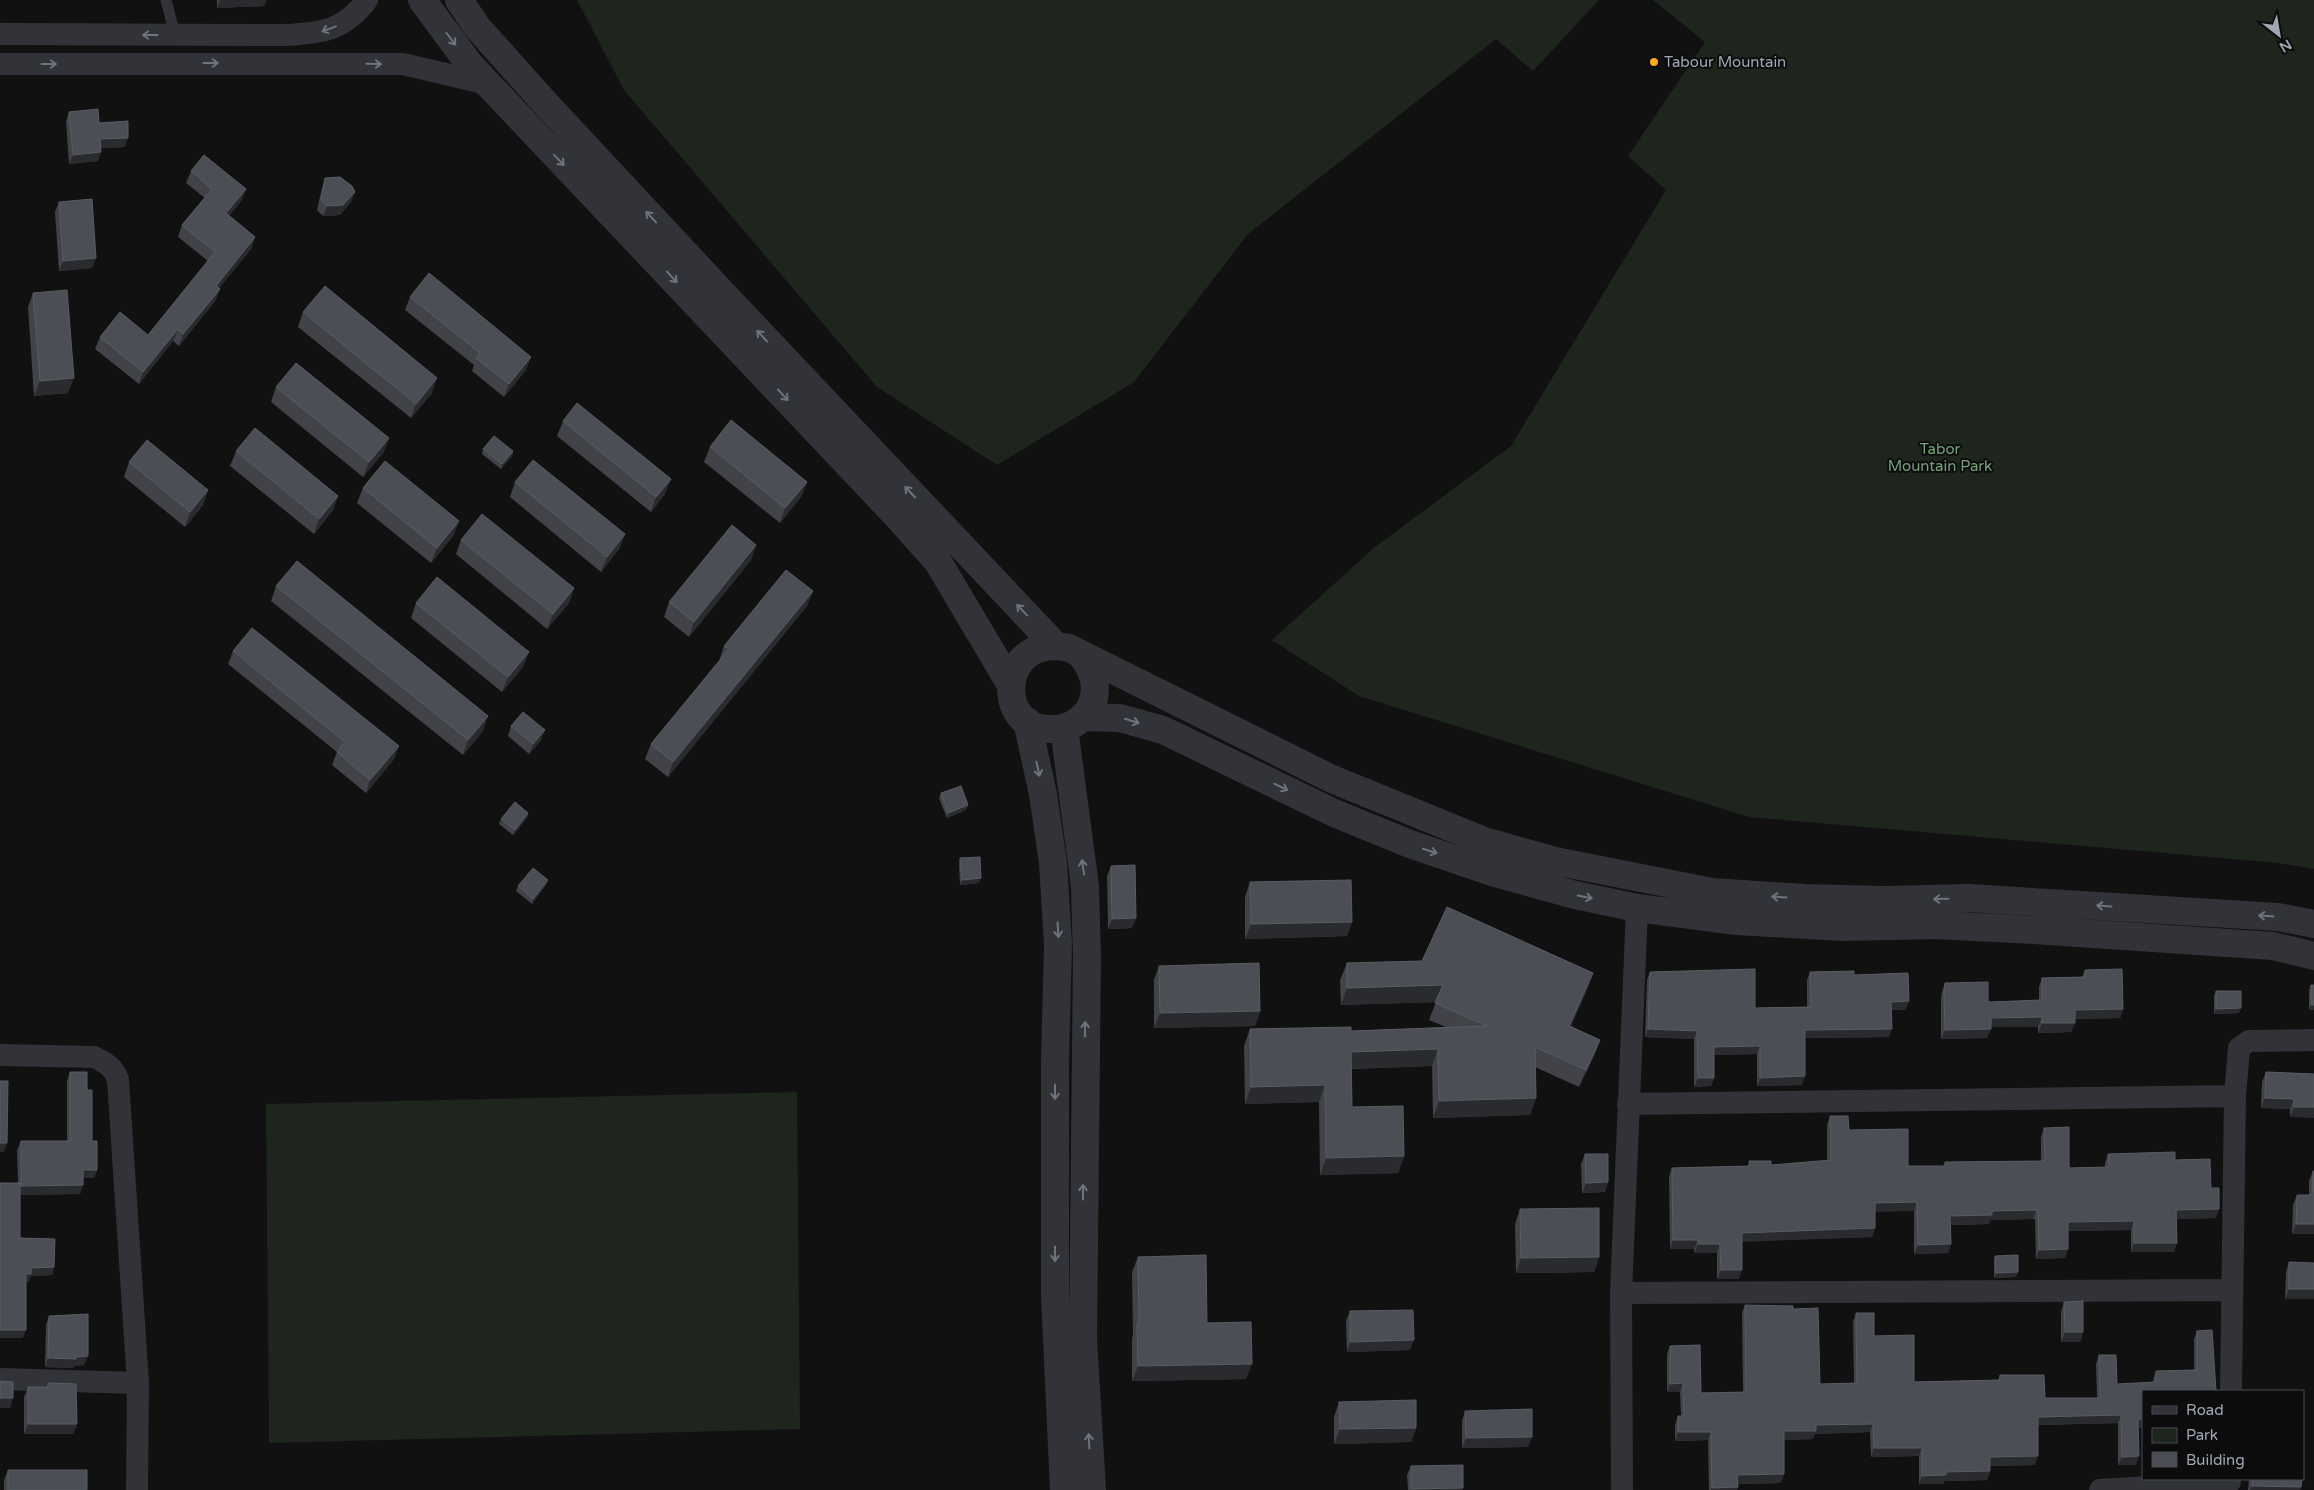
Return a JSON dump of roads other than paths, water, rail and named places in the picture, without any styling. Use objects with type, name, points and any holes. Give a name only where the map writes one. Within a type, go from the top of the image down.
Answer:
[{"type":"street","points":[[0,34],[288,36],[318,33],[340,26],[358,12],[367,0]]},
{"type":"street","points":[[422,0],[470,65],[897,516],[938,562],[1011,685]]},
{"type":"street","points":[[459,0],[477,27],[553,112],[1055,645]]},
{"type":"street","points":[[175,35],[184,63]]},
{"type":"street","points":[[0,64],[404,64],[488,84]]},
{"type":"street","points":[[2314,924],[2278,917],[1988,899],[1803,898],[1712,892],[1555,861],[1484,842],[1324,775],[1069,648],[1055,645],[1029,652],[1019,662],[1012,675],[1013,703],[1021,715],[1028,721],[1045,729],[1074,722],[1120,718],[1163,730],[1334,813],[1410,844],[1492,872],[1575,895],[1637,908],[1737,921],[1842,927],[1936,925],[2024,929],[2273,946],[2314,956]]},
{"type":"street","points":[[1074,722],[1092,705],[1095,692],[1094,678],[1090,666],[1081,655]]},
{"type":"street","points":[[1028,721],[1043,794],[1054,863],[1058,944],[1055,1061],[1055,1295],[1064,1490]]},
{"type":"street","points":[[1074,722],[1085,886],[1087,956],[1083,1339],[1092,1490]]},
{"type":"street","points":[[1622,1490],[1621,1293],[1637,908]]},
{"type":"street","points":[[2231,1390],[2236,1096],[2239,1048],[2243,1043],[2256,1041],[2314,1040]]},
{"type":"street","points":[[0,1055],[94,1057],[108,1063],[115,1071],[119,1095],[138,1383],[137,1490]]},
{"type":"street","points":[[1628,1104],[2236,1096]]},
{"type":"street","points":[[1621,1293],[2232,1290]]},
{"type":"street","points":[[0,1379],[138,1383]]},
{"type":"street","points":[[2100,1490],[2230,1484]]},
{"type":"lane","points":[[166,0],[175,35]]},
{"type":"place","name":"Tabour Mountain","points":[[1654,62]]},
{"type":"park label","name":"Tabor Mountain Park","points":[[1940,458]]}]
